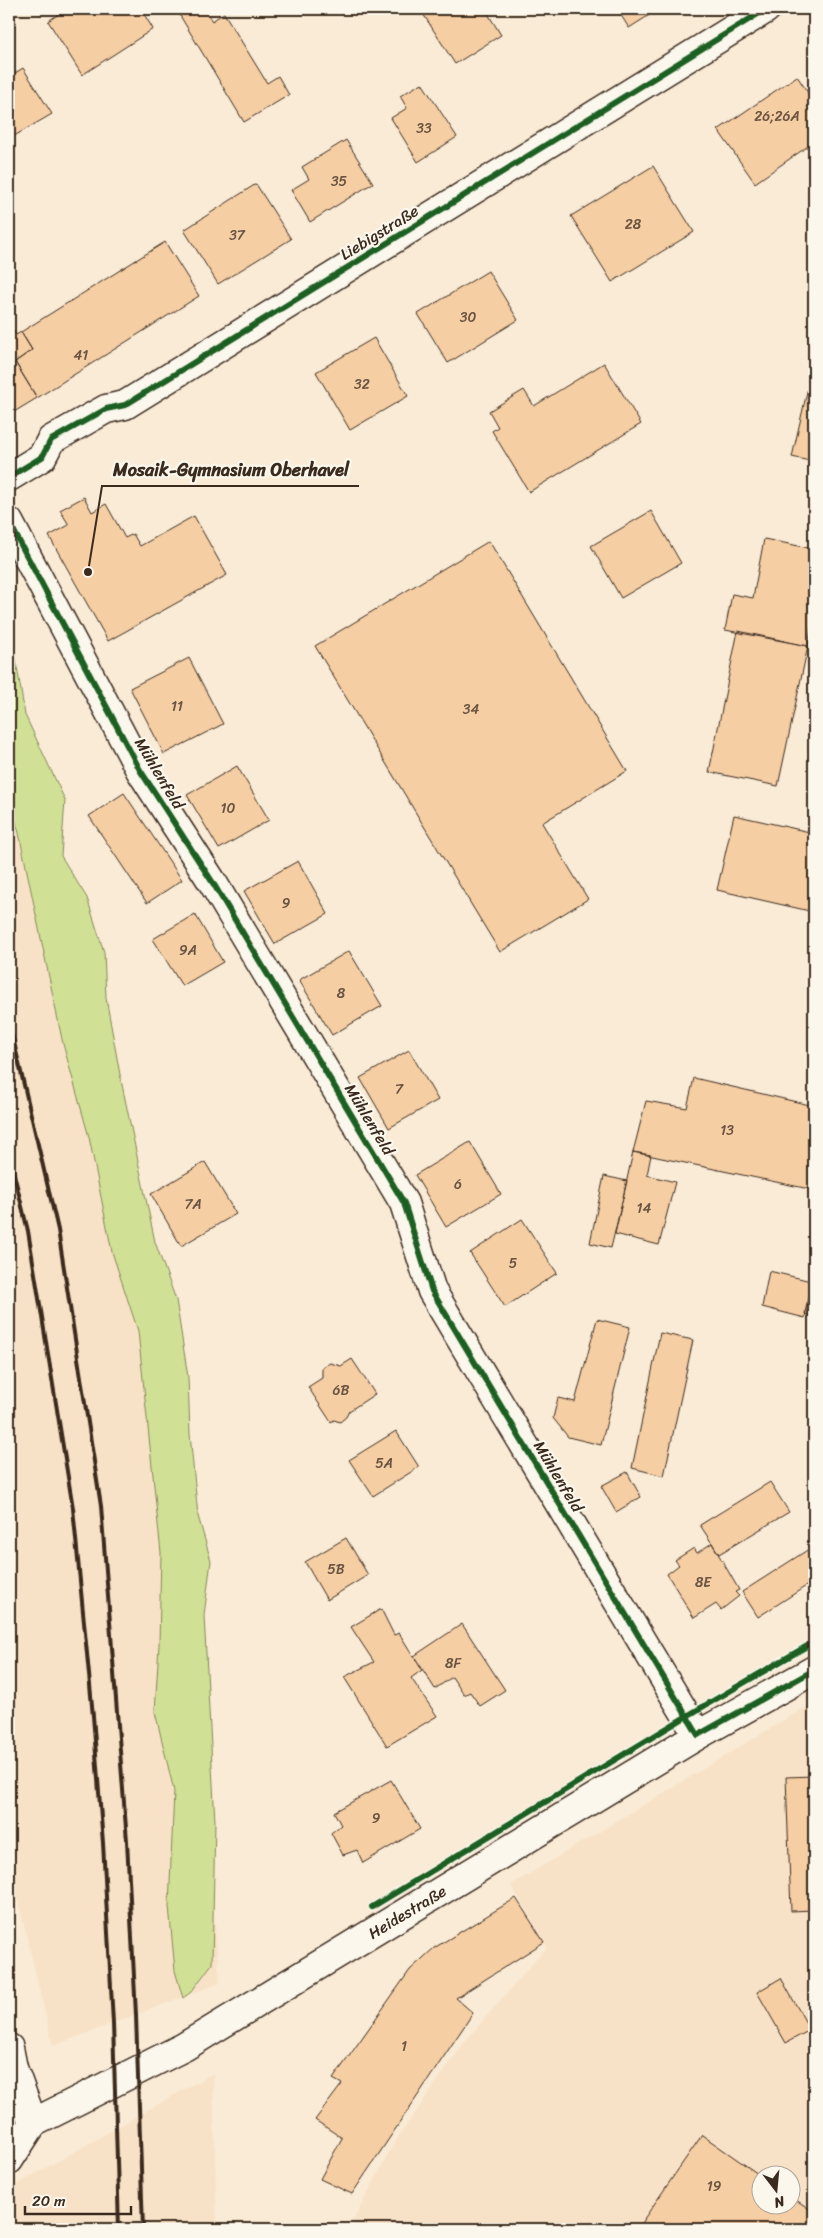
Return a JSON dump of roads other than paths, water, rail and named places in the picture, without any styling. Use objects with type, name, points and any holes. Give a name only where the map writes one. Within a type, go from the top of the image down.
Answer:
[{"type":"street","name":"Liebigstraße","points":[[9,477],[42,457],[51,440],[106,409],[125,405],[766,9]]},
{"type":"street","name":"Mühlenfeld","points":[[9,522],[140,770],[213,882],[404,1203],[432,1291],[698,1735]]},
{"type":"street","name":"Heidestraße","points":[[33,2123],[184,2047],[698,1735],[814,1670]]},
{"type":"street","points":[[9,2048],[13,2068],[33,2123],[9,2160]]},
{"type":"railway","points":[[9,1021],[58,1230],[101,1506],[127,1841],[136,2015],[143,2229]]},
{"type":"railway","points":[[9,1154],[28,1231],[73,1508],[103,1843],[113,2023],[119,2229]]},
{"type":"place","name":"Mosaik-Gymnasium Oberhavel","points":[[88,572]]}]
